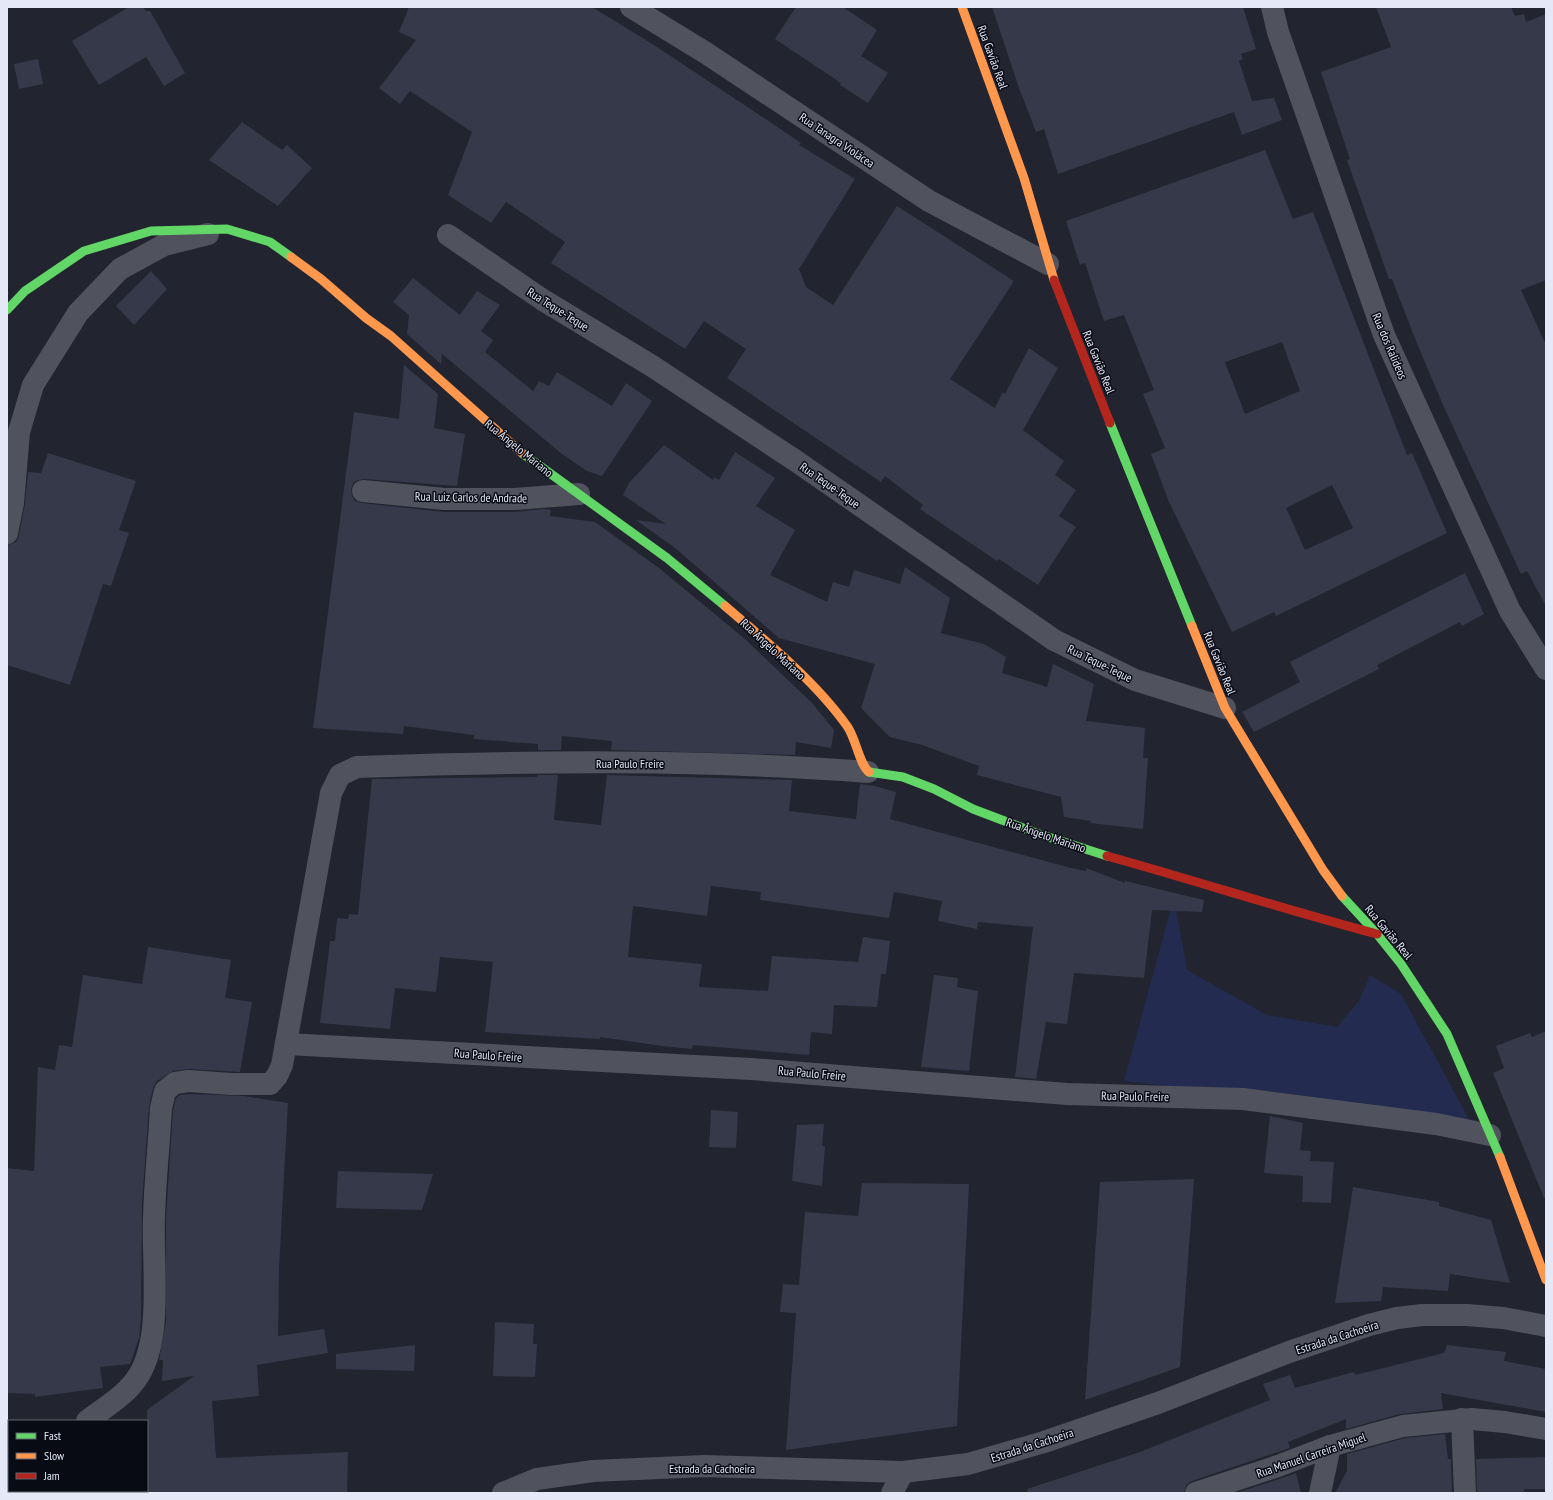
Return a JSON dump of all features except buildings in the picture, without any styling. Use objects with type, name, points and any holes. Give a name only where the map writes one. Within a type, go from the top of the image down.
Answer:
[{"type":"street","name":"Rua Tanagra Violácea","points":[[631,7],[706,53],[929,201],[1048,264]]},
{"type":"street","name":"Rua Gavião Real","points":[[962,7],[1024,178],[1048,264],[1075,337],[1225,708],[1323,870],[1344,899],[1377,934],[1422,992],[1447,1034],[1507,1175],[1546,1280]]},
{"type":"street","name":"Rua dos Ralideos","points":[[1272,7],[1281,40],[1384,335],[1510,611],[1546,669]]},
{"type":"street","name":"Rua Ângelo Mariano","points":[[7,310],[25,291],[84,251],[151,231],[226,229],[270,242],[316,275],[366,318],[391,336],[531,461],[668,558],[753,630],[821,694],[848,728],[868,772],[903,777],[934,789],[973,809],[1036,833],[1098,854],[1198,881],[1304,915],[1377,934]]},
{"type":"street","points":[[7,533],[13,503],[19,432],[32,385],[78,313],[120,269],[164,245],[226,229]]},
{"type":"street","name":"Rua Teque-Teque","points":[[448,235],[543,300],[652,366],[796,461],[1054,640],[1135,680],[1225,708]]},
{"type":"street","name":"Rua Luiz Carlos de Andrade","points":[[363,491],[460,499],[515,499],[579,494]]},
{"type":"street","name":"Rua Paulo Freire","points":[[868,772],[780,765],[695,763],[493,763],[357,767],[340,775],[331,793],[287,1044],[751,1068],[1067,1094],[1243,1099],[1436,1124],[1490,1135]]},
{"type":"street","points":[[88,1420],[114,1402],[139,1376],[150,1351],[154,1328],[154,1217],[161,1108],[165,1091],[175,1083],[189,1081],[231,1084],[270,1084],[277,1076],[282,1065],[287,1044]]},
{"type":"street","name":"Estrada da Cachoeira","points":[[503,1493],[537,1479],[593,1470],[704,1466],[902,1472],[968,1464],[1001,1456],[1158,1402],[1295,1350],[1369,1325],[1397,1318],[1422,1315],[1460,1314],[1503,1318],[1546,1326]]},
{"type":"street","name":"Rua Manuel Carreira Miguel","points":[[1196,1493],[1278,1466],[1330,1446],[1404,1426],[1472,1418],[1546,1429]]},
{"type":"street","points":[[1462,1419],[1465,1493]]},
{"type":"street","points":[[1320,1493],[1330,1446]]},
{"type":"street","points":[[892,1493],[902,1472]]},
{"type":"shaded area","points":[[1174,897],[1187,970],[1267,1015],[1337,1027],[1359,1001],[1370,975],[1401,994],[1470,1121],[1124,1081]]},
{"type":"traffic: fast","points":[[7,310],[25,291],[84,251],[151,231],[227,229],[270,242],[291,257]]},
{"type":"traffic: fast","points":[[1110,423],[1192,626]]},
{"type":"traffic: fast","points":[[522,453],[667,558],[725,606]]},
{"type":"traffic: fast","points":[[869,772],[903,777],[934,789],[973,809],[1036,833],[1107,856]]},
{"type":"traffic: fast","points":[[1342,896],[1377,934],[1401,964],[1447,1034],[1500,1157]]},
{"type":"traffic: slow","points":[[962,7],[1024,178],[1054,280]]},
{"type":"traffic: slow","points":[[291,257],[321,279],[366,318],[391,336],[522,453]]},
{"type":"traffic: slow","points":[[725,606],[806,678],[835,710],[850,731],[860,757],[869,772]]},
{"type":"traffic: slow","points":[[1192,626],[1225,708],[1323,870],[1342,896]]},
{"type":"traffic: slow","points":[[1500,1157],[1546,1280]]},
{"type":"traffic: jam","points":[[1054,280],[1110,423]]},
{"type":"traffic: jam","points":[[1107,856],[1377,934]]}]
